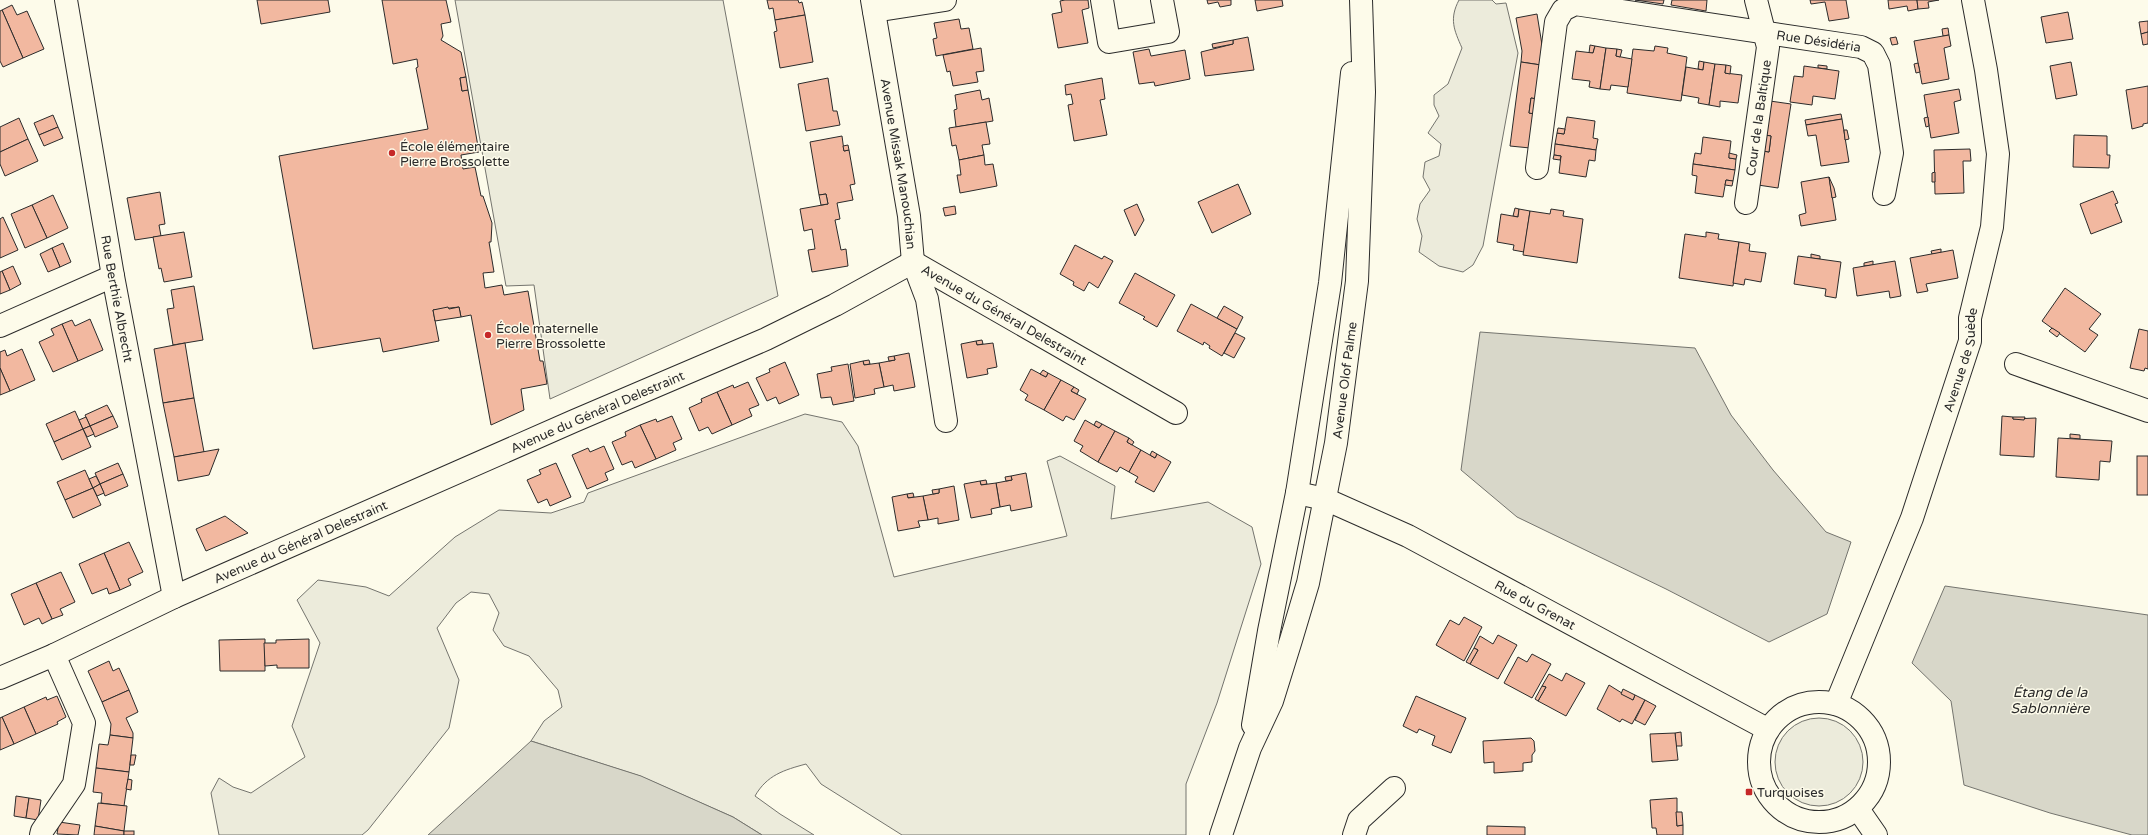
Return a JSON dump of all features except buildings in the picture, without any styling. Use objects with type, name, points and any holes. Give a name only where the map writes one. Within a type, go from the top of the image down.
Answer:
[{"type":"street","name":"Rue Berthie Albrecht","points":[[66,0],[113,276],[174,597]]},
{"type":"street","points":[[873,6],[944,0]]},
{"type":"street","points":[[1102,0],[1109,42],[1168,32],[1162,0]]},
{"type":"street","name":"Avenue Olof Palme","points":[[1250,748],[1269,631],[1297,493],[1330,283],[1360,0]]},
{"type":"street","name":"Avenue Olof Palme","points":[[1221,835],[1250,748],[1272,701],[1308,583],[1336,443],[1357,281],[1364,92],[1360,0]]},
{"type":"street","name":"Cour de la Baltique","points":[[1746,203],[1768,47],[1756,0]]},
{"type":"street","name":"Avenue de Suède","points":[[1836,704],[1912,518],[1970,341],[1970,318],[1992,227],[1998,154],[1986,70],[1973,0]]},
{"type":"street","name":"Rue Désidéria","points":[[1537,168],[1556,22],[1556,5],[1619,5],[1765,33],[1861,47],[1873,53],[1878,65],[1892,153],[1884,194]]},
{"type":"street","name":"Avenue Missak Manouchian","points":[[873,6],[909,216],[912,262],[927,299],[946,421]]},
{"type":"street","name":"Avenue du Général Delestraint","points":[[0,678],[54,655],[174,597],[581,418],[766,339],[835,305],[912,262],[1176,413]]},
{"type":"street","points":[[0,326],[113,276]]},
{"type":"street","points":[[2016,364],[2148,411]]},
{"type":"street","name":"Rue du Grenat","points":[[1297,493],[1325,499],[1408,536],[1767,729]]},
{"type":"street","points":[[41,835],[42,831],[74,784],[84,723],[54,655]]},
{"type":"street","points":[[1817,701],[1836,704],[1854,712],[1863,721],[1876,742],[1879,761],[1877,780],[1869,797],[1858,809],[1844,818],[1793,827],[1770,799],[1762,785],[1758,769],[1759,748],[1767,729],[1781,715],[1798,705],[1817,701]]},
{"type":"street","points":[[1354,835],[1359,820],[1394,788]]},
{"type":"street","points":[[1858,809],[1876,835]]},
{"type":"shaded area","points":[[455,0],[723,0],[778,296],[550,399],[534,285],[506,286]]},
{"type":"shaded area","points":[[1459,0],[1492,0],[1496,4],[1506,3],[1518,53],[1483,246],[1473,265],[1463,272],[1439,266],[1419,252],[1422,236],[1417,219],[1420,204],[1430,190],[1423,177],[1425,162],[1439,156],[1441,144],[1428,133],[1439,116],[1434,105],[1434,95],[1448,84],[1462,48],[1455,30],[1453,19]]},
{"type":"shaded area","points":[[805,414],[842,422],[858,446],[894,577],[1067,536],[1047,461],[1060,456],[1115,486],[1111,519],[1208,502],[1252,527],[1261,564],[1217,703],[1186,784],[1186,835],[902,835],[821,784],[806,764],[777,774],[765,783],[755,796],[780,814],[814,835],[762,835],[733,817],[640,776],[531,741],[544,721],[562,707],[558,690],[529,656],[504,646],[493,630],[499,613],[489,594],[471,592],[456,603],[437,628],[459,680],[449,728],[368,830],[362,835],[219,835],[211,793],[219,778],[233,787],[251,793],[305,757],[292,726],[320,643],[297,600],[318,580],[366,587],[389,596],[455,537],[499,510],[551,513],[584,502],[588,493]]},
{"type":"shaded area","points":[[1810,718],[1828,718],[1844,725],[1856,737],[1863,753],[1863,771],[1856,787],[1844,799],[1828,806],[1810,806],[1794,799],[1782,787],[1775,771],[1775,753],[1782,737],[1794,725]]},
{"type":"water","points":[[1480,332],[1695,348],[1731,415],[1773,470],[1826,532],[1851,542],[1827,614],[1769,642],[1666,589],[1517,517],[1461,470]]},
{"type":"water","name":"Étang de la Sablonnière","points":[[1945,586],[2148,615],[2148,835],[2132,835],[2050,813],[1964,785],[1951,701],[1912,663]]},
{"type":"water","points":[[531,741],[641,776],[733,817],[762,835],[428,835]]},
{"type":"place","name":"École élémentaire Pierre Brossolette","points":[[392,153]]},
{"type":"place","name":"École maternelle Pierre Brossolette","points":[[488,335]]},
{"type":"place","name":"Turquoises","points":[[1749,792]]}]
